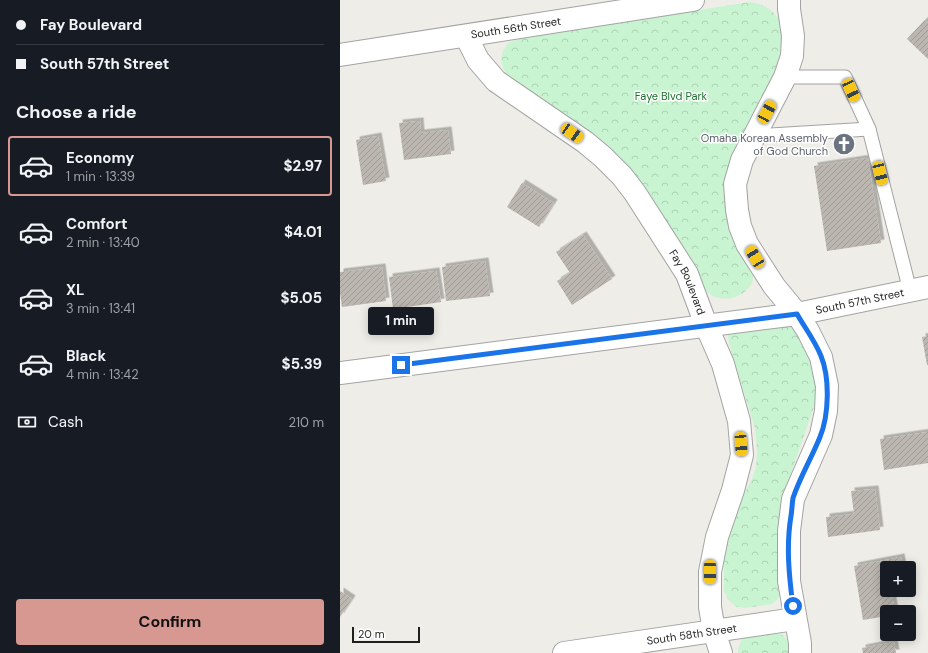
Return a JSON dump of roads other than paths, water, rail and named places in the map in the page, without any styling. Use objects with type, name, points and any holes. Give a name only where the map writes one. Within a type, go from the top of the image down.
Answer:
[{"type":"street","name":"South 56th Street","points":[[340,55],[692,0]]},
{"type":"street","points":[[789,0],[793,36],[792,56],[785,77],[742,160],[735,184],[739,221],[747,244],[774,286],[797,314],[808,331],[821,357],[827,386],[826,410],[821,435],[793,499],[789,531],[789,581],[800,643],[800,653]]},
{"type":"street","name":"Fay Boulevard","points":[[466,36],[478,60],[496,81],[585,142],[622,176],[635,193],[687,274],[706,326],[723,364],[739,421],[742,455],[733,490],[716,537],[710,572],[710,607],[714,631],[721,653]]},
{"type":"street","name":"South 57th Street","points":[[340,373],[797,314],[919,289]]},
{"type":"street","name":"South 58th Street","points":[[564,653],[795,619]]},
{"type":"lane","points":[[785,77],[845,77],[869,129],[919,289]]},
{"type":"lane","points":[[754,136],[869,129]]},
{"type":"place","name":"Omaha Korean Assembly of God Church","points":[[844,144]]},
{"type":"park label","name":"Faye Blvd Park","points":[[671,96]]}]
